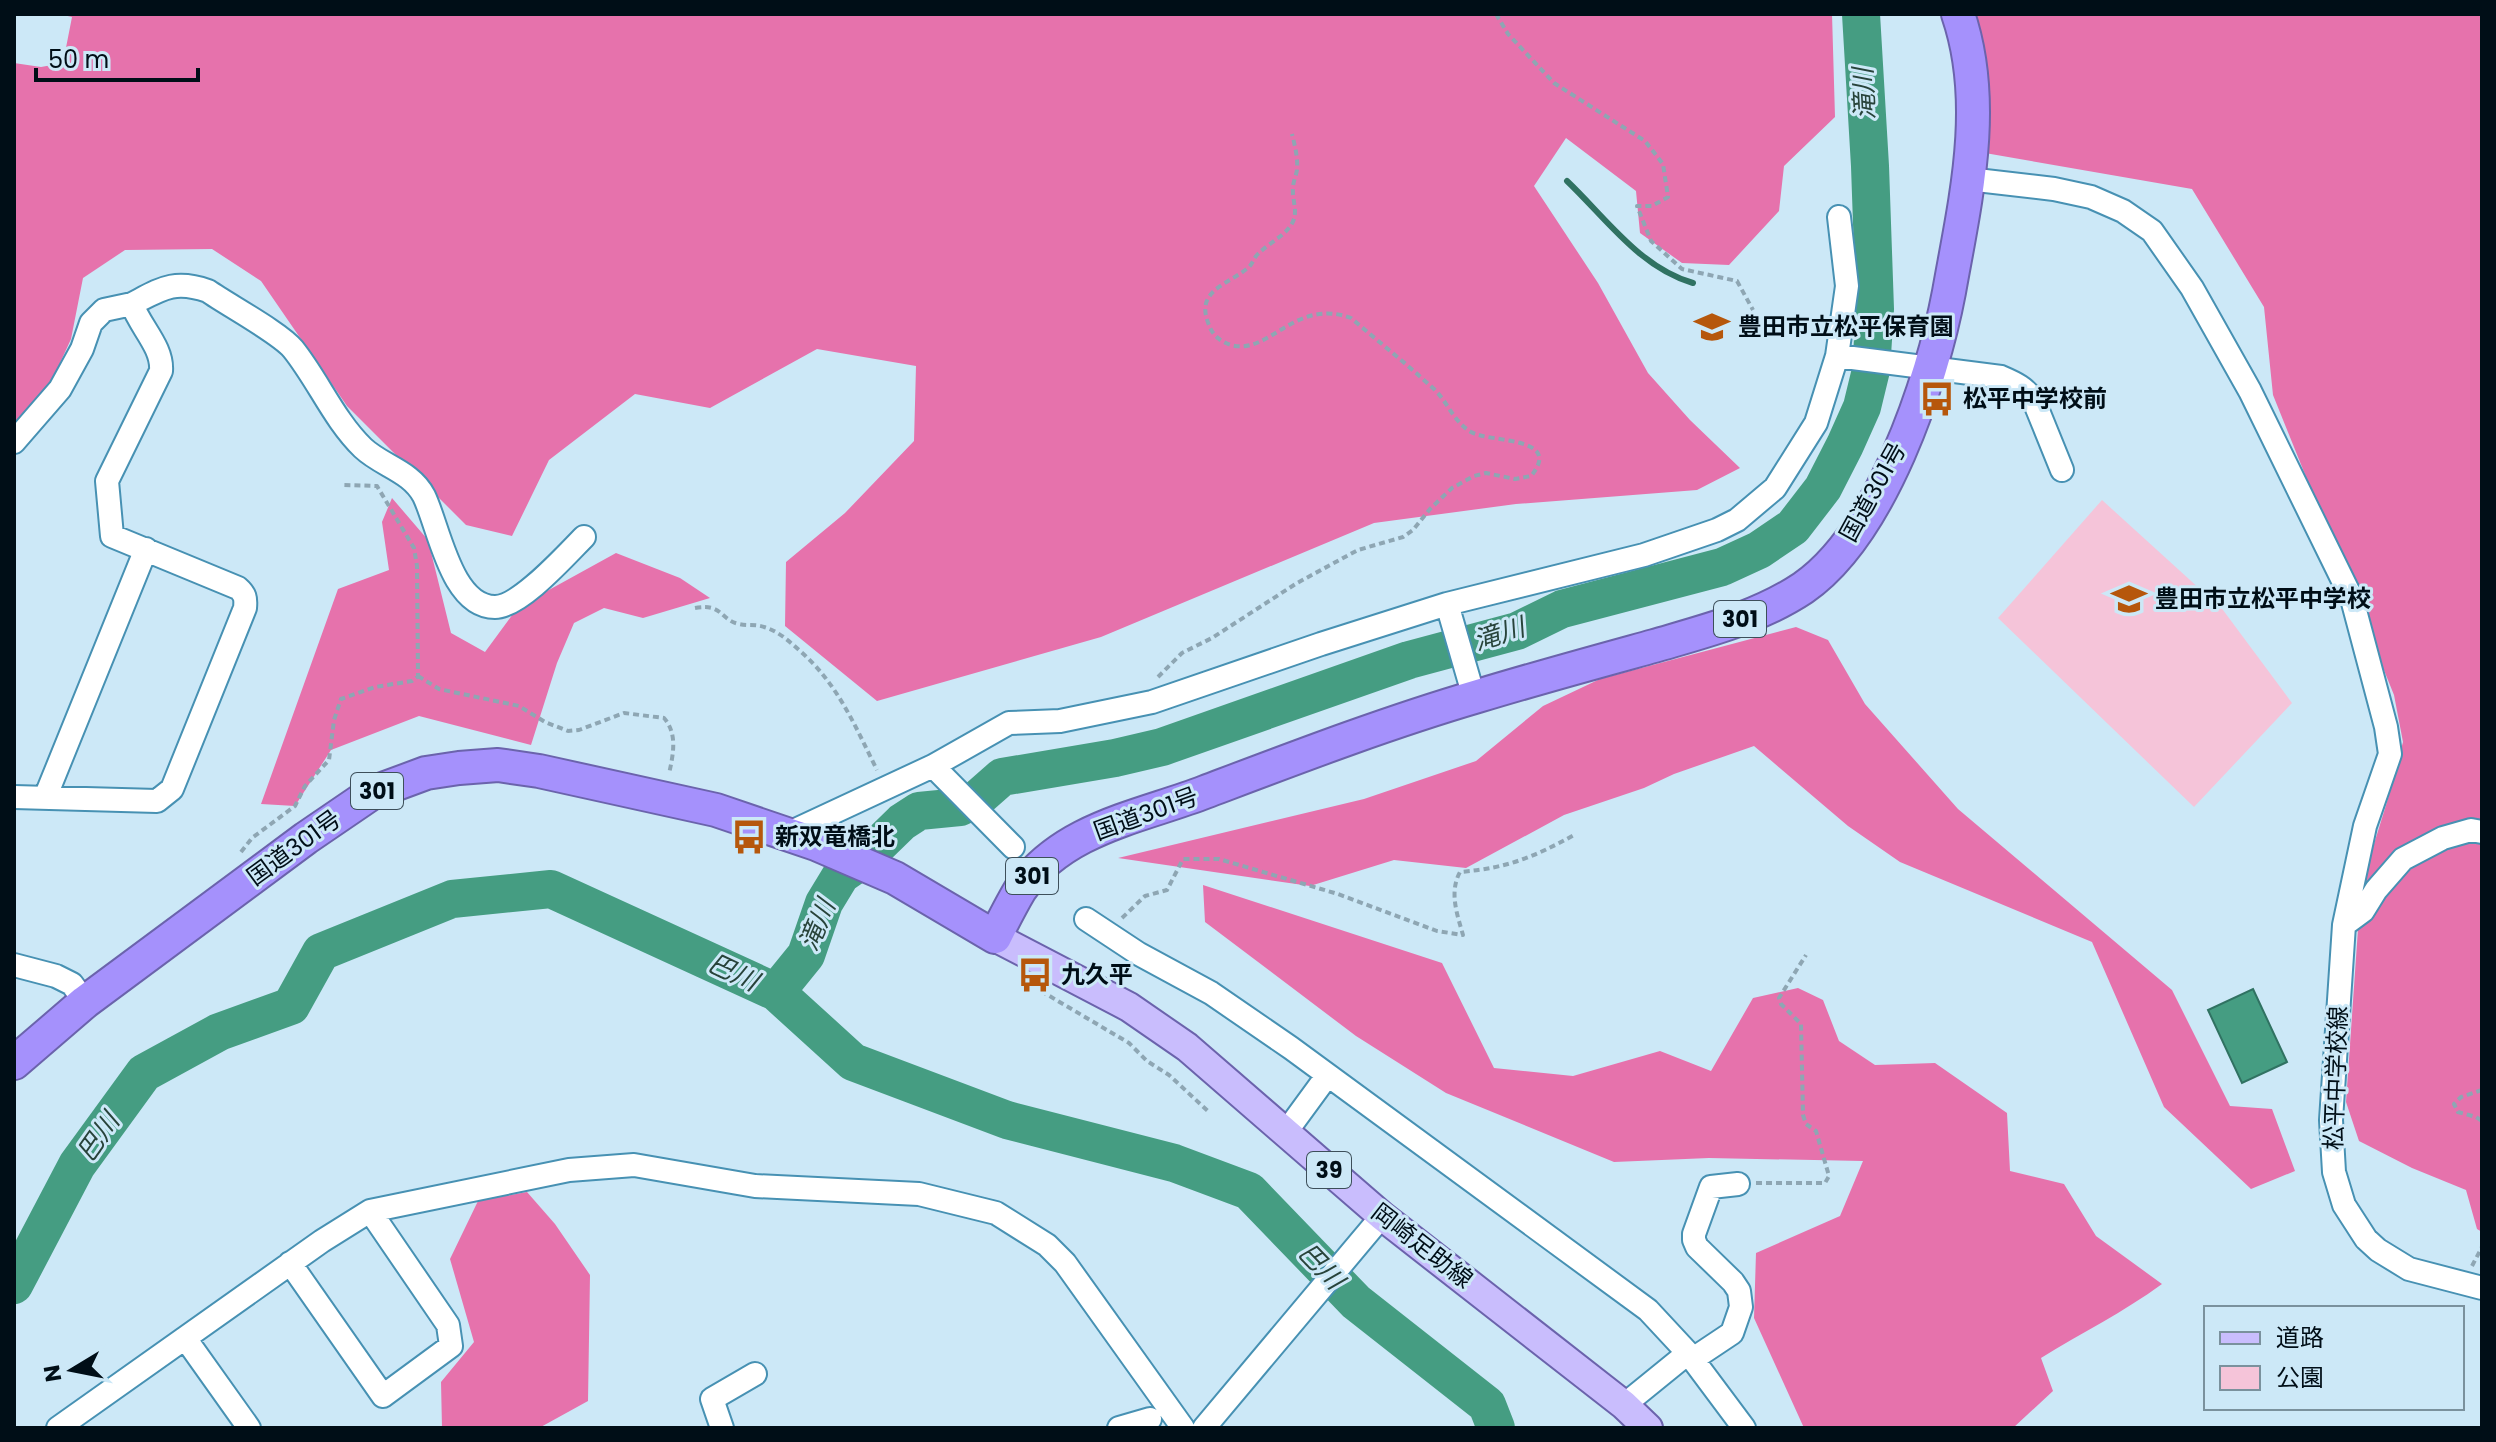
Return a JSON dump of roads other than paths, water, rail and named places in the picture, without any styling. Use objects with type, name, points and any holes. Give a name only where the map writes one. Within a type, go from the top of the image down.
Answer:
[{"type":"highway","name":"国道301号","points":[[14,1063],[85,1002],[306,838],[361,801],[393,784],[426,773],[498,765],[539,771],[716,810],[801,839],[895,878],[995,937],[1020,890],[1039,868],[1060,850],[1128,816],[1191,798],[1361,734],[1474,697],[1715,629],[1805,586],[1844,547],[1869,510],[1901,446],[1917,366],[1944,316],[1968,179],[1974,113],[1965,35],[1958,14]]},
{"type":"main road","name":"岡崎足助線","points":[[995,937],[1129,1007],[1187,1047],[1382,1216],[1624,1405],[1648,1428]]},
{"type":"street","name":"松平中学校線","points":[[1968,179],[2054,189],[2091,197],[2123,211],[2152,231],[2192,288],[2250,391],[2352,599],[2386,727],[2390,754],[2365,826],[2344,925],[2331,1120],[2334,1172],[2344,1205],[2366,1239],[2394,1261],[2409,1269],[2482,1288]]},
{"type":"street","points":[[801,839],[886,788],[939,773],[1009,723],[1060,721],[1152,702],[1447,604],[1644,555],[1737,520],[1775,488],[1816,423],[1837,356],[1847,286],[1839,217]]},
{"type":"street","points":[[14,442],[60,389],[82,349],[91,323],[104,310],[132,304],[170,285],[195,287],[208,291],[290,345],[340,420],[364,449],[408,476],[423,494],[452,570],[467,596],[479,604],[494,607],[506,605],[540,581],[584,537]]},
{"type":"street","points":[[14,797],[157,801],[172,789],[245,608],[244,593],[238,588],[112,536],[107,481],[161,371],[162,358],[136,318],[132,304]]},
{"type":"street","points":[[1837,356],[2001,377],[2028,391],[2062,470]]},
{"type":"street","points":[[45,798],[146,549]]},
{"type":"street","points":[[1447,604],[1474,697]]},
{"type":"street","points":[[939,773],[1013,847]]},
{"type":"street","points":[[2344,925],[2363,911],[2376,890],[2403,859],[2443,838],[2471,830],[2482,832]]},
{"type":"street","points":[[1086,919],[1139,954],[1211,993],[1648,1310],[1691,1356],[1744,1428]]},
{"type":"street","points":[[14,965],[56,976],[72,984],[85,1002]]},
{"type":"street","points":[[1286,1132],[1327,1076]]},
{"type":"street","points":[[58,1428],[290,1263],[370,1211],[569,1170],[634,1165],[755,1186],[919,1194],[996,1213],[1047,1245],[1065,1263],[1183,1428]]},
{"type":"street","points":[[1624,1405],[1691,1356],[1732,1333],[1741,1307],[1739,1291],[1697,1247],[1694,1234],[1711,1187],[1738,1184]]},
{"type":"street","points":[[290,1263],[383,1396],[451,1346],[448,1325],[370,1211]]},
{"type":"street","points":[[1207,1424],[1382,1216]]},
{"type":"street","points":[[185,1338],[249,1428]]},
{"type":"street","points":[[722,1428],[712,1399],[755,1374]]},
{"type":"street","points":[[1119,1428],[1150,1419]]},
{"type":"waterway","name":"滝川","points":[[776,992],[806,955],[824,903],[841,875],[919,811],[960,807],[977,799],[1002,777],[1162,747],[1409,660],[1517,631],[1562,609],[1722,567],[1759,550],[1793,527],[1823,488],[1845,445],[1862,407],[1871,370],[1875,309],[1861,14]]},
{"type":"waterway","points":[[1567,181],[1640,254],[1674,276],[1693,283]]},
{"type":"waterway","name":"巴川","points":[[14,1285],[77,1165],[144,1073],[219,1032],[291,1006],[321,952],[452,899],[551,889],[776,992],[853,1062],[1007,1120],[1174,1163],[1249,1191],[1356,1302],[1487,1405],[1496,1428]]},
{"type":"place","name":"豊田市立松平保育園","points":[[1712,327]]},
{"type":"place","name":"松平中学校前","points":[[1937,399]]},
{"type":"place","name":"豊田市立松平中学校","points":[[2129,599]]},
{"type":"place","name":"新双竜橋北","points":[[749,837]]},
{"type":"place","name":"九久平","points":[[1035,975]]}]
